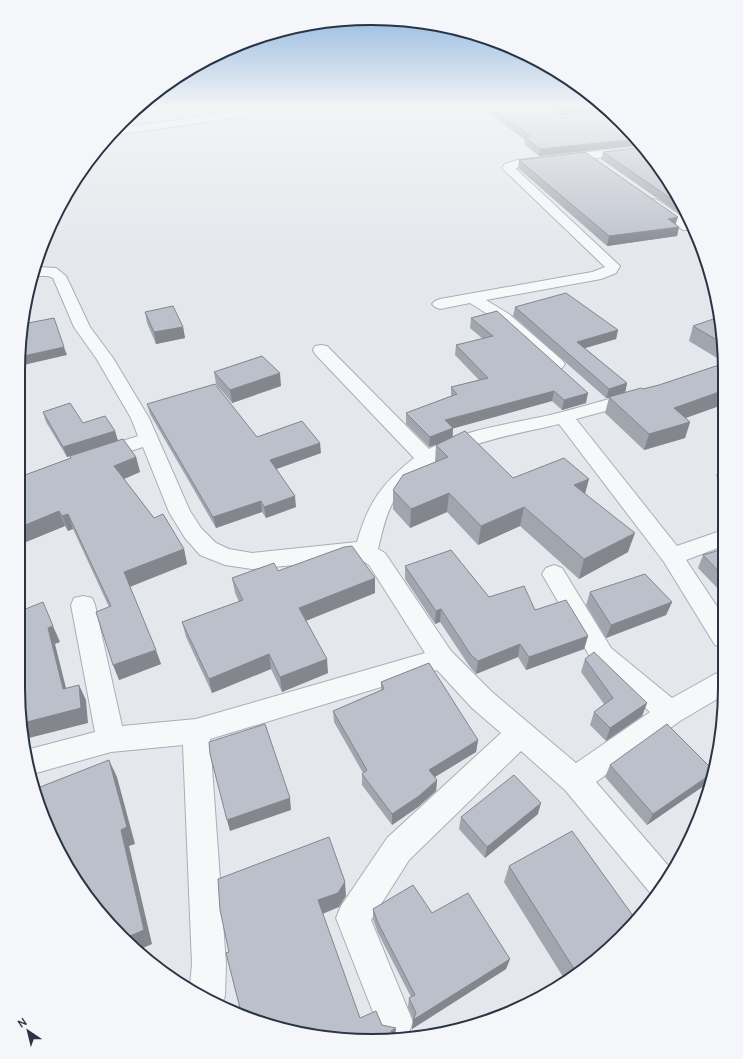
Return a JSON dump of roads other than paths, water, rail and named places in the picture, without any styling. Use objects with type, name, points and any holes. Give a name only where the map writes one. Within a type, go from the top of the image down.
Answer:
[{"type":"street","points":[[440,304],[596,276],[611,270],[613,266],[610,262],[508,168],[509,166],[517,163],[574,156]]},
{"type":"street","points":[[588,156],[599,164]]},
{"type":"street","points":[[643,196],[685,225]]},
{"type":"street","points":[[40,272],[51,271],[59,276],[82,327],[116,378],[140,418],[180,512],[193,533],[208,549],[224,557],[252,561],[339,550],[366,552],[377,559],[442,658],[482,700],[575,780],[660,880]]},
{"type":"street","points":[[472,298],[504,317],[568,375]]},
{"type":"street","points":[[321,350],[426,458]]},
{"type":"street","points":[[366,552],[376,518],[386,496],[406,474],[426,458],[448,446],[564,417],[597,401],[656,391]]},
{"type":"street","points":[[564,417],[672,556],[718,629]]},
{"type":"street","points":[[81,461],[149,439]]},
{"type":"street","points":[[672,556],[718,540]]},
{"type":"street","points":[[554,574],[602,655],[670,713]]},
{"type":"street","points":[[83,604],[111,740]]},
{"type":"street","points":[[33,761],[111,740],[196,731],[442,658]]},
{"type":"street","points":[[575,780],[670,713],[718,685]]},
{"type":"street","points":[[196,731],[209,964],[208,993]]},
{"type":"street","points":[[395,1022],[353,918],[398,849],[521,732]]}]
